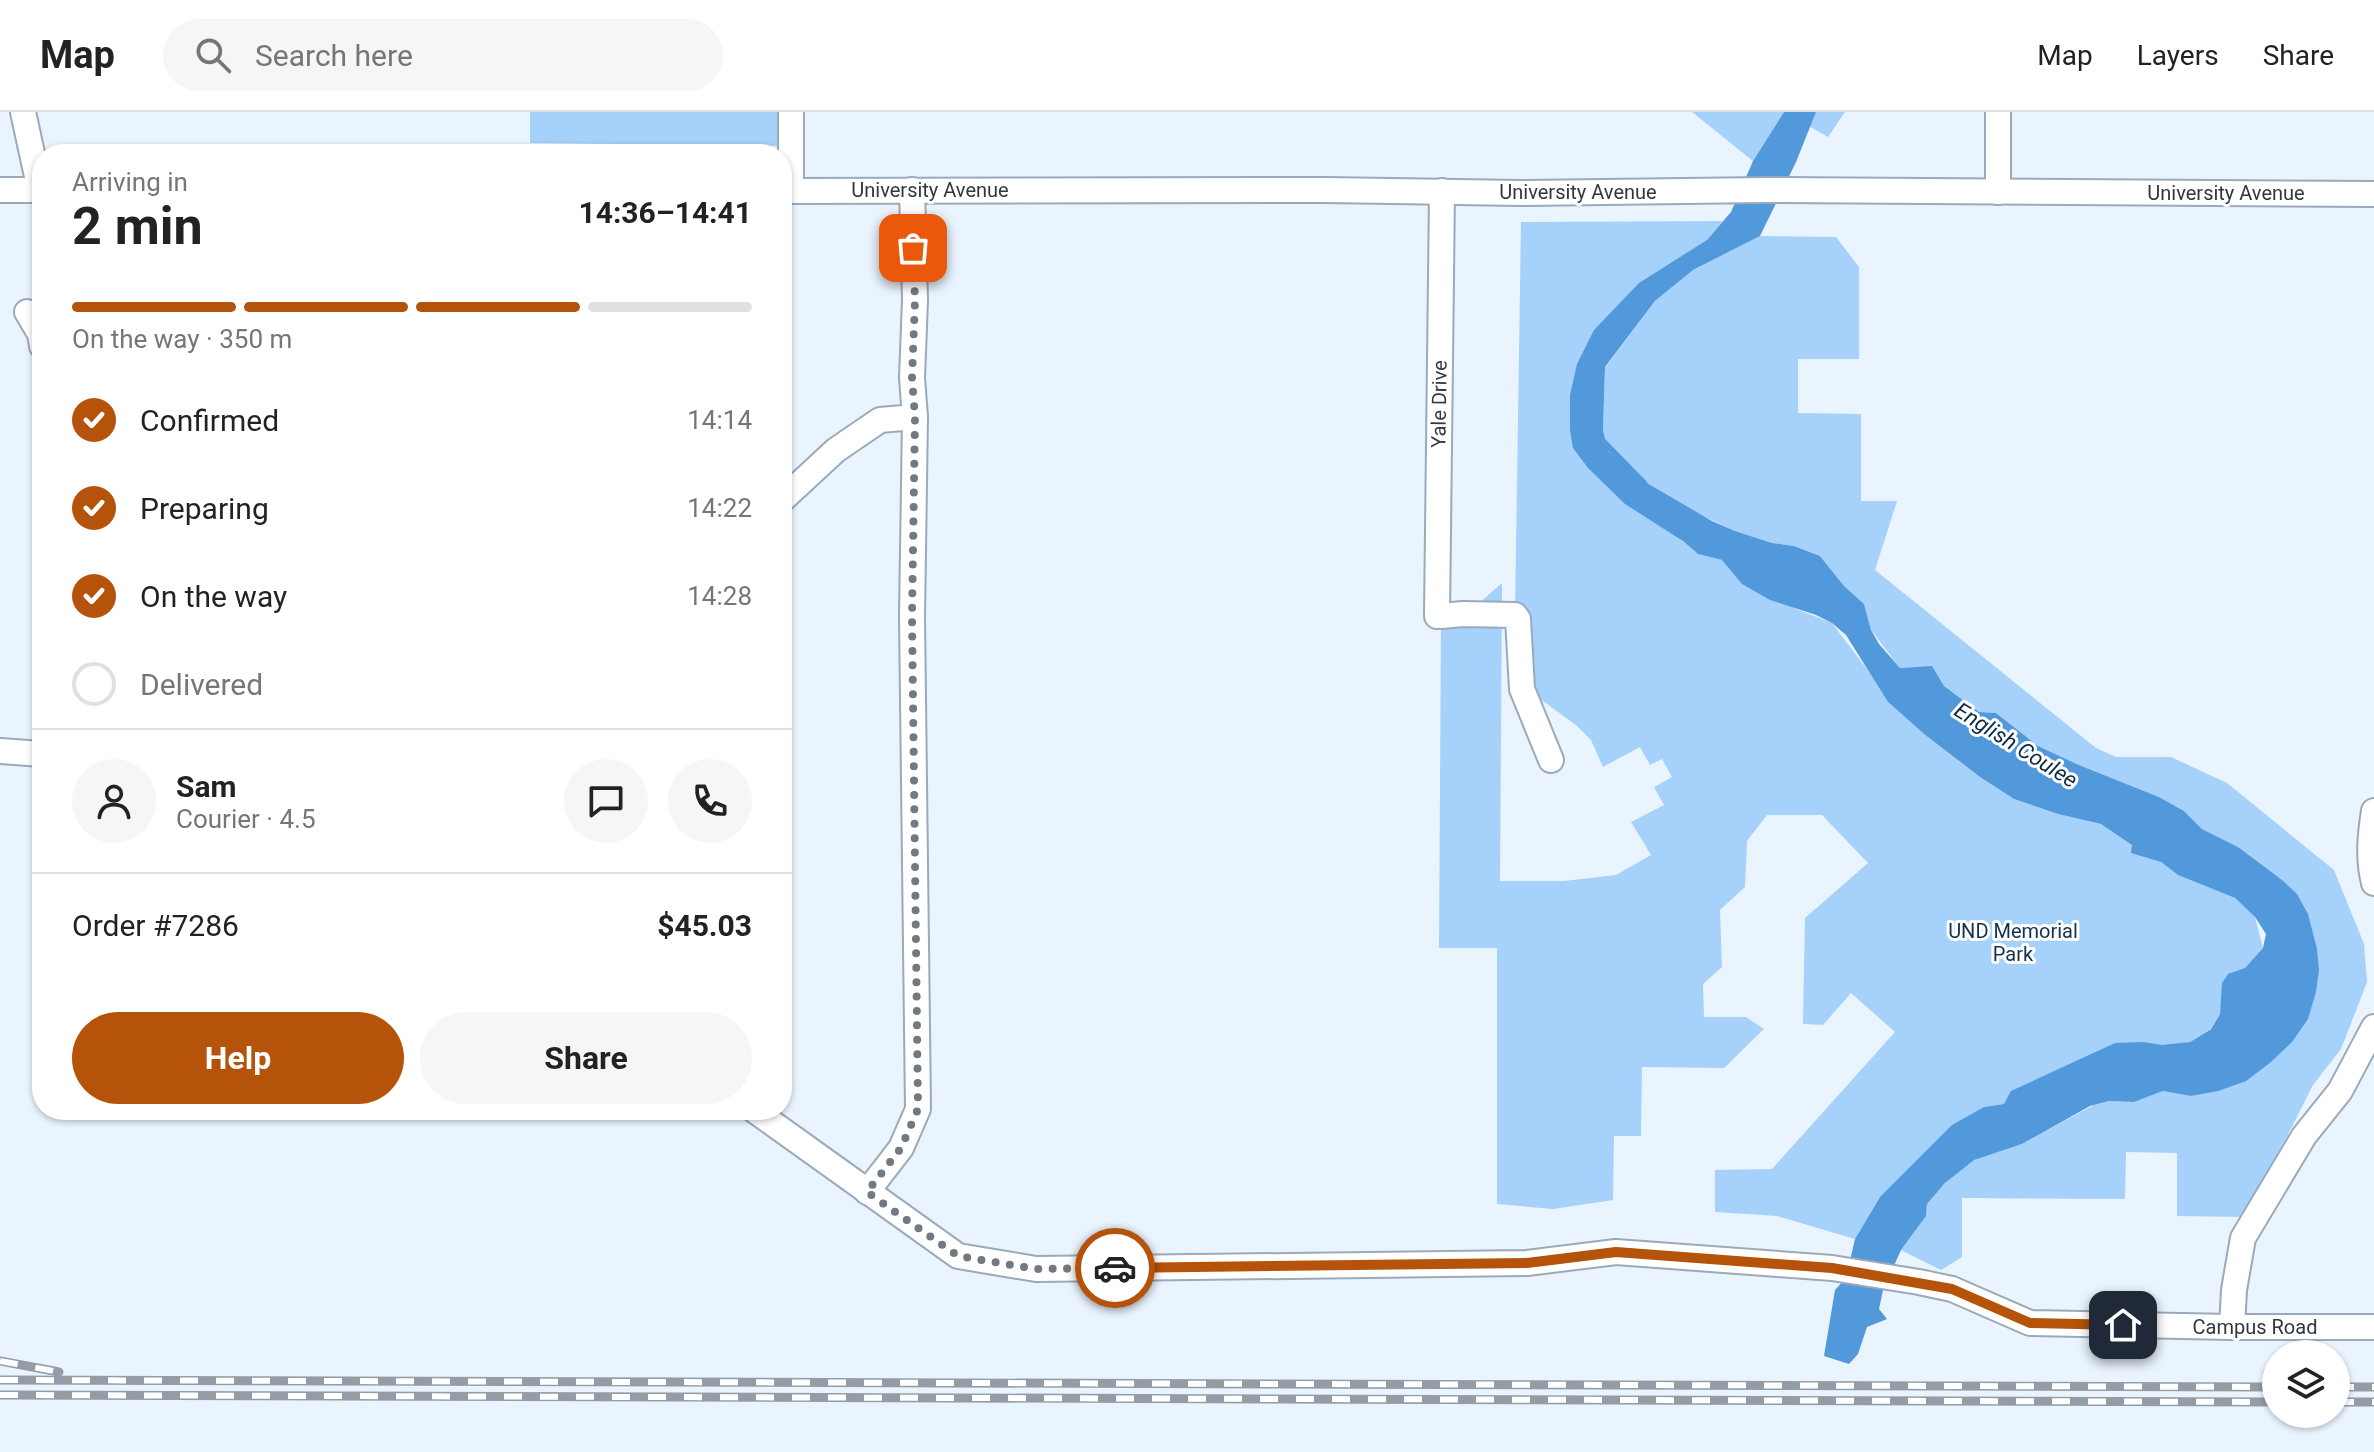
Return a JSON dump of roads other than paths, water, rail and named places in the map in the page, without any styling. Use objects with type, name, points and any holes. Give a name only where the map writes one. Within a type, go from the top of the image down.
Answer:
[{"type":"street","points":[[23,112],[32,151]]},
{"type":"street","points":[[789,144],[791,112]]},
{"type":"street","points":[[1998,112],[1998,192]]},
{"type":"street","points":[[0,190],[32,190]]},
{"type":"street","points":[[867,1192],[901,1148],[918,1109],[912,617],[915,300],[912,190]]},
{"type":"street","name":"University Avenue","points":[[792,191],[1765,190],[2374,194]]},
{"type":"street","name":"Yale Drive","points":[[1442,191],[1439,616],[1515,615],[1518,619],[1522,689],[1551,760]]},
{"type":"street","points":[[27,312],[32,320]]},
{"type":"street","points":[[792,491],[836,450],[880,420],[915,417]]},
{"type":"street","points":[[0,751],[32,753]]},
{"type":"street","points":[[2374,811],[2370,832],[2370,865],[2374,883]]},
{"type":"street","points":[[2232,1327],[2234,1290],[2243,1238],[2304,1136],[2340,1091],[2374,1027]]},
{"type":"street","name":"Campus Road","points":[[768,1120],[958,1256],[1036,1269],[1527,1263],[1616,1252],[1832,1268],[1919,1282],[1952,1289],[2030,1323],[2374,1327]]},
{"type":"water","points":[[1784,112],[1816,112],[1760,236],[1693,270],[1655,301],[1605,367],[1603,430],[1608,451],[1640,479],[1712,521],[1772,543],[1794,546],[1820,556],[1844,586],[1864,604],[1871,630],[1900,668],[1932,666],[1944,686],[1979,712],[1996,713],[2038,746],[2159,797],[2184,811],[2202,829],[2238,847],[2297,894],[2308,914],[2319,970],[2308,1019],[2292,1042],[2246,1081],[2191,1096],[2163,1091],[2134,1102],[2109,1101],[2090,1106],[2022,1144],[1974,1160],[1945,1183],[1927,1204],[1926,1216],[1901,1250],[1883,1290],[1879,1309],[1887,1319],[1867,1327],[1858,1354],[1849,1364],[1824,1356],[1835,1290],[1846,1278],[1855,1239],[1880,1197],[1952,1125],[1984,1107],[2004,1104],[2011,1091],[2115,1043],[2162,1045],[2190,1042],[2211,1029],[2220,1014],[2222,983],[2228,974],[2245,968],[2263,948],[2266,934],[2255,917],[2235,898],[2178,875],[2161,862],[2131,853],[2132,845],[2101,824],[2014,799],[1980,777],[1888,702],[1846,635],[1832,623],[1770,600],[1742,584],[1722,560],[1698,554],[1625,504],[1588,468],[1573,448],[1570,395],[1577,364],[1594,330],[1639,283],[1707,240],[1731,212],[1753,161]]},
{"type":"waterway","name":"English Coulee","points":[[1602,440],[1644,483]]},
{"type":"railway","points":[[0,1361],[59,1372]]},
{"type":"railway","points":[[0,1380],[2262,1387]]},
{"type":"railway","points":[[2350,1387],[2374,1387]]},
{"type":"railway","points":[[0,1395],[2262,1402]]},
{"type":"railway","points":[[2350,1402],[2374,1402]]},
{"type":"park label","name":"UND Memorial Park","points":[[2013,942]]}]
